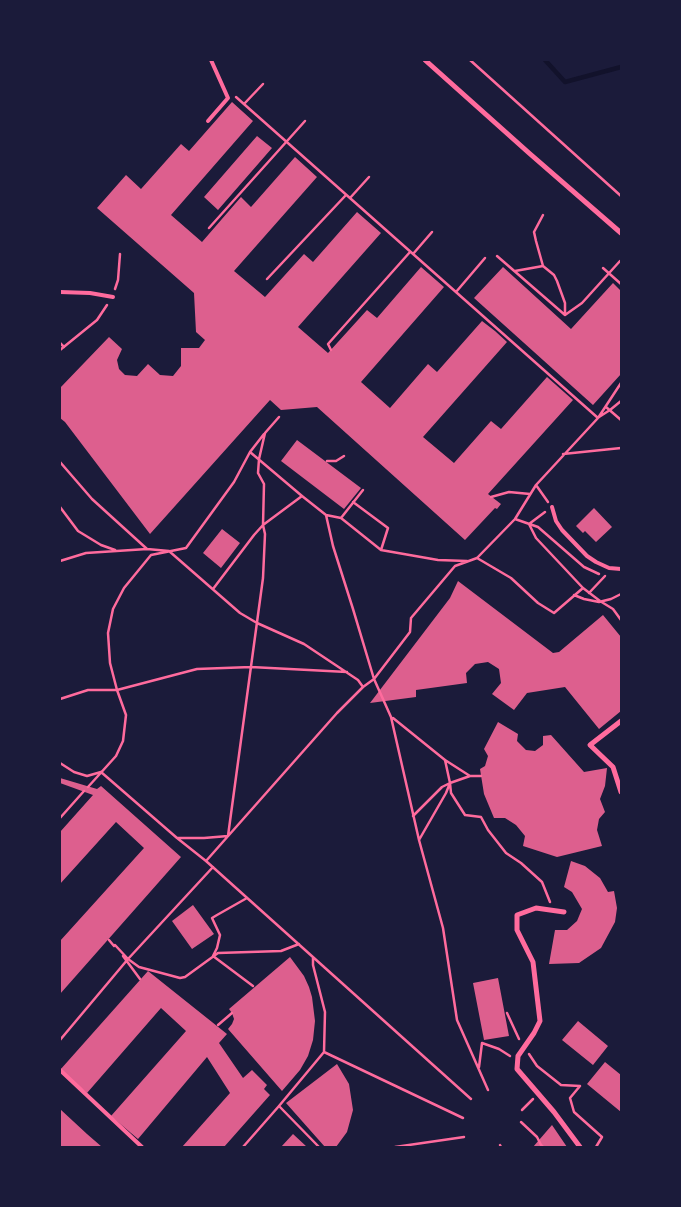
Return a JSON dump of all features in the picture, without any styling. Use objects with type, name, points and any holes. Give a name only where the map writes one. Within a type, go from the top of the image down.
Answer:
[{"type":"street","points":[[425,60],[621,233]]},
{"type":"street","points":[[621,721],[590,745],[613,767],[621,792]]},
{"type":"street","points":[[564,912],[536,908],[517,915],[517,930],[533,962],[540,1021],[518,1056],[517,1069],[554,1112],[580,1147]]},
{"type":"lane","points":[[208,121],[228,98],[211,60]]},
{"type":"lane","points":[[60,292],[90,293],[113,297]]},
{"type":"lane","points":[[552,507],[556,521],[562,530],[587,556],[609,568],[621,569]]},
{"type":"lane","points":[[60,1070],[142,1147]]},
{"type":"path","points":[[470,60],[621,196]]},
{"type":"path","points":[[244,104],[263,84]]},
{"type":"path","points":[[223,86],[598,418]]},
{"type":"path","points":[[209,228],[305,121]]},
{"type":"path","points":[[350,198],[369,178]]},
{"type":"path","points":[[267,279],[346,194]]},
{"type":"path","points":[[543,215],[534,232],[543,266],[557,280],[565,303],[565,315]]},
{"type":"path","points":[[331,350],[328,344],[432,232]]},
{"type":"path","points":[[60,350],[97,320],[113,297],[118,280],[120,254]]},
{"type":"path","points":[[497,256],[565,315]]},
{"type":"path","points":[[456,292],[484,258]]},
{"type":"path","points":[[565,315],[582,303],[621,262]]},
{"type":"path","points":[[514,271],[543,266]]},
{"type":"path","points":[[602,268],[621,284]]},
{"type":"path","points":[[60,343],[64,347]]},
{"type":"path","points":[[206,861],[337,712],[363,687],[374,680],[410,632],[411,618],[455,566],[477,558],[516,519],[536,485],[606,407],[621,384],[616,380]]},
{"type":"path","points":[[598,418],[621,401]]},
{"type":"path","points":[[606,407],[621,420]]},
{"type":"path","points":[[615,415],[621,415]]},
{"type":"path","points":[[88,787],[116,756],[123,741],[126,715],[110,663],[108,633],[113,609],[124,588],[151,555],[186,548],[234,482],[250,452],[278,417]]},
{"type":"path","points":[[228,836],[263,578],[265,534],[263,525],[264,484],[258,473],[265,433]]},
{"type":"path","points":[[563,454],[621,448]]},
{"type":"path","points":[[250,452],[326,515],[341,518],[381,550],[438,560],[468,561]]},
{"type":"path","points":[[327,461],[336,461],[344,456]]},
{"type":"path","points":[[60,462],[92,499],[147,549]]},
{"type":"path","points":[[529,524],[552,507],[536,485]]},
{"type":"path","points":[[341,518],[364,490]]},
{"type":"path","points":[[491,496],[509,492],[530,494]]},
{"type":"path","points":[[213,589],[263,525],[302,496]]},
{"type":"path","points":[[353,502],[388,528],[381,550]]},
{"type":"path","points":[[60,506],[73,525],[83,535],[117,551]]},
{"type":"path","points":[[326,515],[332,546],[374,680],[391,717],[419,840],[444,928],[457,1020],[488,1090]]},
{"type":"path","points":[[516,519],[529,524],[536,538],[582,588],[613,609],[621,620]]},
{"type":"path","points":[[60,561],[86,553],[147,549],[169,551],[240,613],[304,644],[358,680],[363,687]]},
{"type":"path","points":[[477,558],[511,578],[538,603],[554,613],[582,588]]},
{"type":"path","points":[[588,593],[605,576]]},
{"type":"path","points":[[574,595],[590,601],[602,602],[621,594]]},
{"type":"path","points":[[60,699],[88,690],[117,690],[197,669],[251,666],[346,672]]},
{"type":"path","points":[[391,717],[445,760],[470,776]]},
{"type":"path","points":[[445,760],[451,793],[465,815],[481,817],[488,830],[506,853],[521,863],[542,882],[553,910]]},
{"type":"path","points":[[60,763],[74,772],[87,776],[101,772]]},
{"type":"path","points":[[101,772],[213,867],[471,1099]]},
{"type":"path","points":[[413,816],[442,787],[470,776],[482,776]]},
{"type":"path","points":[[419,840],[450,783]]},
{"type":"path","points":[[60,818],[84,791]]},
{"type":"path","points":[[177,838],[228,836]]},
{"type":"path","points":[[60,1040],[128,959],[213,867]]},
{"type":"path","points":[[213,956],[220,935],[212,918],[247,898]]},
{"type":"path","points":[[109,940],[140,979]]},
{"type":"path","points":[[115,945],[128,959],[139,967],[180,978],[185,977],[221,952],[281,951],[299,944]]},
{"type":"path","points":[[213,956],[253,986]]},
{"type":"path","points":[[243,1147],[324,1052],[325,1012],[313,965],[313,957]]},
{"type":"path","points":[[507,1013],[524,1047],[537,1066],[561,1085],[580,1086],[570,1098],[574,1112],[602,1138],[596,1147]]},
{"type":"path","points":[[218,1026],[232,1014]]},
{"type":"path","points":[[479,1068],[482,1043],[499,1049],[517,1061]]},
{"type":"path","points":[[324,1052],[463,1118]]},
{"type":"path","points":[[522,1110],[537,1094]]},
{"type":"path","points":[[279,1106],[319,1147]]},
{"type":"path","points":[[521,1122],[537,1137],[541,1146]]},
{"type":"path","points":[[395,1147],[464,1137]]},
{"type":"building","points":[[232,102],[253,121],[171,215],[202,242],[241,197],[251,207],[295,157],[317,177],[234,271],[265,297],[304,254],[313,262],[357,212],[381,233],[298,327],[328,353],[367,310],[377,318],[421,267],[444,287],[361,382],[390,408],[428,364],[437,372],[482,321],[507,342],[423,437],[454,463],[491,421],[501,429],[547,377],[573,400],[488,494],[501,504],[465,540],[317,407],[281,410],[270,400],[150,534],[60,418],[60,388],[109,337],[122,349],[117,360],[119,369],[125,375],[137,376],[148,364],[160,375],[173,376],[181,366],[181,348],[199,348],[205,340],[196,332],[194,293],[97,208],[126,175],[141,189],[181,144],[189,151]]},
{"type":"building","points":[[257,136],[272,148],[218,210],[204,197]]},
{"type":"building","points":[[503,267],[571,329],[613,283],[621,291],[621,374],[593,405],[474,298]]},
{"type":"building","points":[[297,440],[361,488],[344,509],[281,461]]},
{"type":"building","points":[[594,508],[612,527],[596,542],[585,531],[583,533],[576,526]]},
{"type":"building","points":[[222,529],[240,543],[221,568],[203,553]]},
{"type":"building","points":[[458,581],[553,653],[559,652],[603,615],[621,637],[621,711],[599,729],[565,687],[527,693],[514,710],[492,694],[501,683],[499,669],[488,662],[475,664],[466,673],[467,683],[416,690],[416,697],[370,703],[450,598]]},
{"type":"building","points":[[498,722],[518,734],[517,741],[526,750],[535,751],[543,745],[543,736],[551,735],[584,772],[607,768],[605,786],[600,799],[605,812],[599,819],[597,830],[602,846],[557,857],[523,846],[525,836],[516,825],[505,818],[494,818],[484,794],[480,769],[485,766],[488,756],[484,749]]},
{"type":"building","points":[[60,778],[97,789],[101,786],[181,857],[60,994],[60,941],[144,848],[116,822],[60,884],[60,832],[93,795],[60,783]]},
{"type":"building","points":[[571,861],[585,866],[600,878],[608,892],[614,891],[617,908],[615,922],[601,948],[579,963],[549,964],[555,930],[567,930],[577,921],[582,909],[572,892],[564,887]]},
{"type":"building","points":[[193,905],[214,934],[192,949],[172,921]]},
{"type":"building","points":[[290,957],[304,976],[309,987],[315,1021],[313,1040],[308,1056],[300,1070],[282,1091],[228,1029],[234,1019],[229,1009]]},
{"type":"building","points":[[148,971],[227,1034],[219,1043],[243,1078],[252,1070],[267,1085],[264,1089],[270,1095],[224,1147],[182,1147],[230,1093],[207,1057],[138,1139],[111,1116],[186,1031],[161,1008],[87,1093],[60,1070]]},
{"type":"building","points":[[498,978],[509,1036],[484,1040],[473,983]]},
{"type":"building","points":[[578,1021],[608,1046],[593,1065],[562,1040]]},
{"type":"building","points":[[605,1062],[621,1075],[621,1112],[587,1084]]},
{"type":"building","points":[[337,1064],[349,1084],[353,1110],[347,1132],[336,1147],[325,1147],[286,1103]]},
{"type":"building","points":[[60,1109],[87,1134],[102,1147],[60,1147]]},
{"type":"building","points":[[552,1125],[567,1147],[533,1147]]},
{"type":"building","points":[[293,1134],[307,1147],[281,1147]]},
{"type":"waterway","points":[[545,60],[565,82],[621,67]]}]
